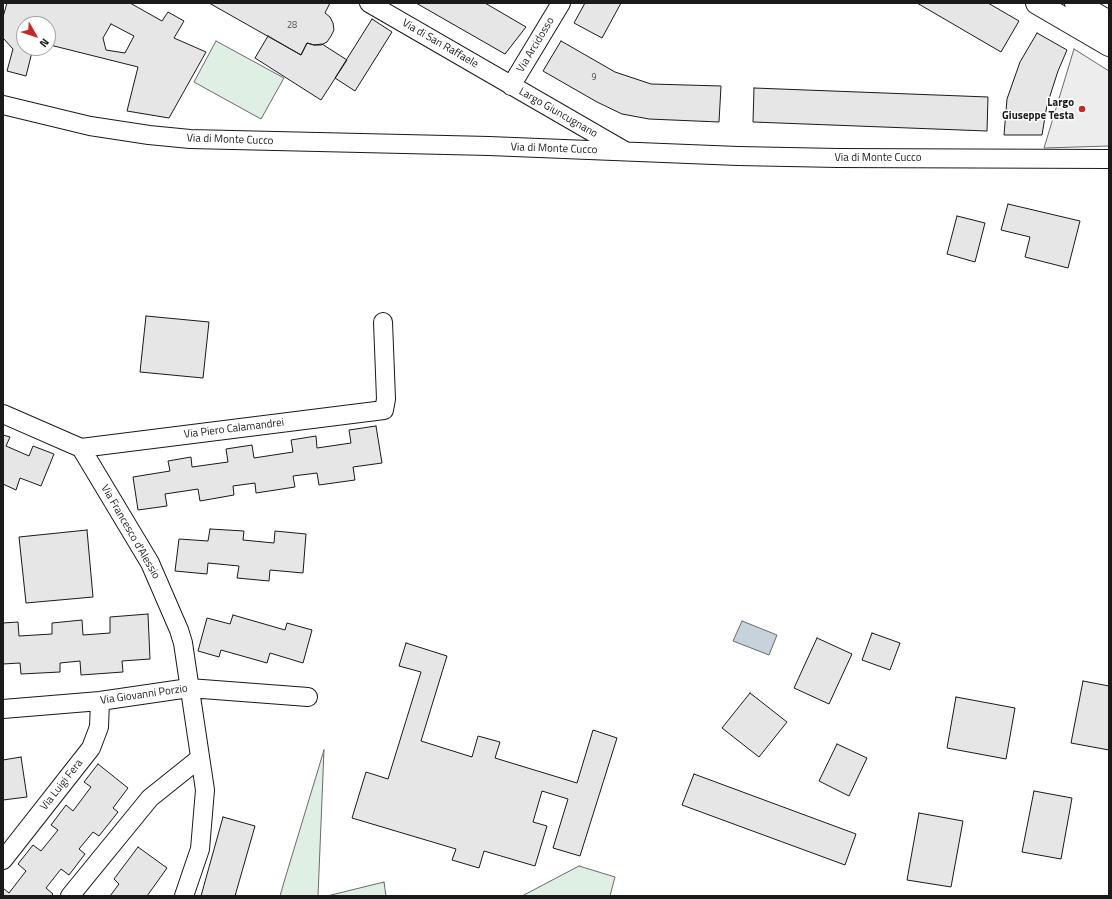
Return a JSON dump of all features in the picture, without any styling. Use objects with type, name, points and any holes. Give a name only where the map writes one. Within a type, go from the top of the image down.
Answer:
[{"type":"street","name":"Via di San Raffaele","points":[[369,3],[511,86]]},
{"type":"street","name":"Via Arcidosso","points":[[511,86],[561,3]]},
{"type":"street","points":[[1037,3],[1109,45]]},
{"type":"street","points":[[1076,3],[1109,22]]},
{"type":"street","name":"Largo Giuncugnano","points":[[511,86],[627,152]]},
{"type":"street","name":"Via di Monte Cucco","points":[[3,105],[90,126],[172,138],[489,146],[738,156],[831,158],[1109,159]]},
{"type":"street","name":"Via Piero Calamandrei","points":[[81,448],[384,410],[386,399],[383,322]]},
{"type":"street","points":[[3,414],[81,448]]},
{"type":"street","name":"Via Francesco d'Alessio","points":[[81,448],[150,563],[179,630],[186,657],[189,688],[205,790],[200,849],[184,896]]},
{"type":"street","name":"Via Giovanni Porzio","points":[[3,709],[100,701],[189,688],[308,697]]},
{"type":"street","name":"Via Luigi Fera","points":[[3,860],[91,748],[99,727],[100,701]]},
{"type":"street","points":[[70,896],[150,798],[200,758]]},
{"type":"green space","points":[[216,41],[284,78],[261,119],[194,82]]},
{"type":"green space","points":[[324,750],[318,896],[280,896],[284,882]]},
{"type":"green space","points":[[579,866],[615,877],[610,896],[522,896]]},
{"type":"green space","points":[[384,882],[386,896],[327,896]]},
{"type":"shaded area","name":"Largo Giuseppe Testa","points":[[1074,49],[1109,71],[1109,146],[1044,148]]},
{"type":"shaded area","points":[[742,621],[777,635],[769,655],[733,641]]},
{"type":"building","points":[[7,3],[130,3],[162,21],[168,12],[184,21],[174,38],[206,52],[169,118],[127,111],[138,67],[56,46],[56,16],[16,16],[16,56],[31,56],[26,76],[7,71],[13,49],[3,38],[3,17]],"holes":[[[111,24],[134,36],[125,53],[106,50],[103,38]]]},
{"type":"building","points":[[209,3],[330,3],[325,13],[330,17],[334,30],[327,42],[321,45],[307,43],[301,55]]},
{"type":"building","points":[[416,3],[485,3],[526,27],[505,54]]},
{"type":"building","points":[[585,3],[621,3],[602,38],[574,23]]},
{"type":"building","points":[[917,3],[988,3],[1019,21],[1001,52]]},
{"type":"building","points":[[372,19],[392,32],[355,91],[335,78]]},
{"type":"building","points":[[1037,33],[1067,50],[1058,71],[1047,105],[1042,135],[1004,135],[1007,99],[1020,62]]},
{"type":"building","points":[[268,36],[301,55],[307,43],[314,45],[322,44],[347,60],[321,100],[255,58]]},
{"type":"building","points":[[561,41],[615,72],[651,84],[721,86],[719,122],[649,119],[622,114],[597,102],[543,71]]},
{"type":"building","points":[[754,88],[988,97],[987,131],[753,122]]},
{"type":"building","points":[[1008,204],[1080,221],[1068,268],[1025,257],[1030,237],[1001,230]]},
{"type":"building","points":[[957,216],[985,223],[975,262],[947,254]]},
{"type":"building","points":[[146,316],[209,322],[203,378],[140,372]]},
{"type":"building","points":[[376,426],[382,463],[353,467],[355,480],[319,485],[317,473],[293,476],[295,487],[256,493],[255,483],[233,486],[234,495],[200,501],[198,489],[165,494],[167,506],[138,510],[133,477],[170,471],[168,461],[191,457],[192,467],[228,462],[226,449],[252,445],[254,458],[293,452],[291,440],[316,436],[317,448],[351,443],[349,430]]},
{"type":"building","points":[[3,435],[10,437],[6,446],[29,456],[33,446],[54,454],[41,486],[20,478],[16,490],[3,484]]},
{"type":"building","points":[[210,529],[244,531],[243,540],[274,543],[275,531],[306,534],[303,573],[270,570],[269,581],[237,578],[239,566],[208,563],[207,574],[175,571],[179,539],[208,541]]},
{"type":"building","points":[[87,530],[93,597],[26,603],[19,537]]},
{"type":"building","points":[[148,614],[150,659],[122,661],[123,672],[81,675],[80,661],[60,663],[60,672],[21,674],[20,663],[3,664],[3,623],[18,622],[19,636],[52,634],[52,623],[82,620],[83,635],[110,633],[110,617]]},
{"type":"building","points":[[233,615],[285,630],[287,623],[312,630],[303,663],[270,653],[267,663],[221,650],[219,657],[198,651],[207,618],[230,624]]},
{"type":"building","points":[[872,633],[900,643],[890,670],[862,660]]},
{"type":"building","points":[[817,638],[852,654],[829,704],[794,688]]},
{"type":"building","points":[[406,643],[447,656],[421,741],[472,757],[478,736],[500,742],[495,758],[577,783],[593,730],[617,738],[580,856],[553,848],[568,799],[542,791],[533,822],[547,826],[535,866],[484,851],[479,868],[452,860],[456,849],[352,818],[366,772],[388,779],[421,672],[399,666]]},
{"type":"building","points":[[1083,681],[1109,686],[1109,750],[1071,743]]},
{"type":"building","points":[[750,693],[787,722],[759,757],[722,728]]},
{"type":"building","points":[[956,697],[1015,708],[1006,759],[947,748]]},
{"type":"building","points":[[837,744],[867,758],[849,796],[819,781]]},
{"type":"building","points":[[21,757],[27,797],[3,800],[3,760]]},
{"type":"building","points":[[98,764],[128,788],[113,808],[118,812],[99,836],[93,832],[79,849],[85,854],[69,875],[61,869],[46,888],[53,894],[51,896],[3,896],[3,888],[9,893],[26,871],[18,864],[33,845],[41,851],[58,830],[51,825],[66,805],[73,811],[91,787],[84,782]]},
{"type":"building","points":[[694,774],[856,834],[845,865],[682,805]]},
{"type":"building","points":[[1034,791],[1072,798],[1061,859],[1022,852]]},
{"type":"building","points":[[919,813],[963,821],[951,887],[907,880]]},
{"type":"building","points":[[223,817],[255,826],[235,896],[201,896]]},
{"type":"building","points":[[138,847],[167,868],[147,896],[110,896],[119,884],[114,879]]},
{"type":"place","name":"Largo Giuseppe Testa","points":[[1082,109]]}]
